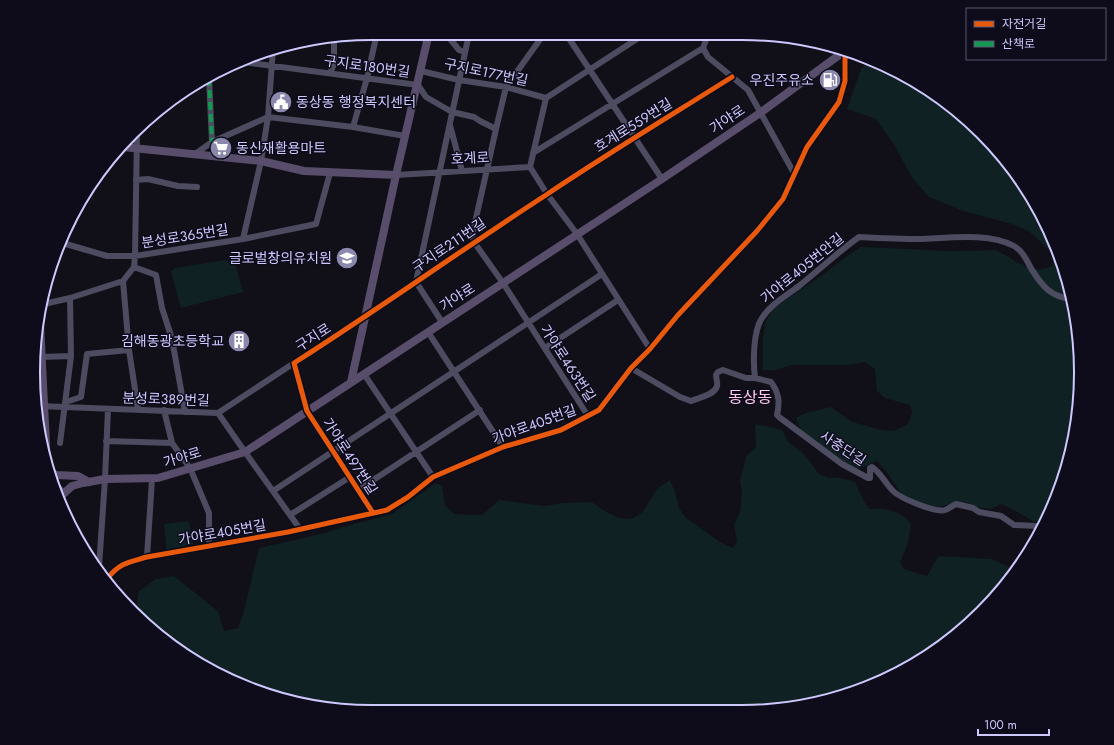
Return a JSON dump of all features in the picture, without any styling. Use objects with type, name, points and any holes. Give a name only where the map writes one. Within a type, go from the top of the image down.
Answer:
[{"type":"main road","points":[[351,382],[396,175],[428,40]]},
{"type":"main road","name":"가야로","points":[[63,495],[72,486],[89,482],[105,479],[158,478],[245,452],[662,179],[760,113],[840,55]]},
{"type":"main road","name":"호계로","points":[[128,147],[261,161],[304,171],[396,175]]},
{"type":"main road","points":[[41,353],[42,405]]},
{"type":"main road","points":[[56,474],[61,476],[78,476],[89,482]]},
{"type":"street","points":[[352,127],[367,78],[375,40]]},
{"type":"street","points":[[451,40],[459,50],[465,52]]},
{"type":"street","name":"구지로211번길","points":[[442,322],[416,282],[468,40]]},
{"type":"street","points":[[506,87],[540,40]]},
{"type":"street","points":[[570,40],[662,179]]},
{"type":"street","points":[[635,40],[546,98],[530,167],[547,194],[577,234],[650,349]]},
{"type":"street","points":[[533,153],[703,48],[706,40]]},
{"type":"street","points":[[330,74],[334,64],[334,43]]},
{"type":"street","points":[[703,48],[708,58],[748,90],[795,175]]},
{"type":"street","points":[[243,239],[261,161],[268,118],[273,56]]},
{"type":"street","name":"가야로405번길","points":[[109,576],[113,570],[125,563],[147,557],[300,530],[387,510],[408,497],[433,477],[504,447],[561,430],[599,410],[631,368],[650,349],[678,315],[757,231],[783,199],[807,147],[839,102],[845,81],[843,56]]},
{"type":"street","name":"구지로180번길","points":[[251,63],[418,86]]},
{"type":"street","name":"구지로177번길","points":[[421,71],[459,80],[506,87],[546,98]]},
{"type":"street","name":"호계로559번길","points":[[547,194],[732,77]]},
{"type":"street","points":[[209,83],[212,142]]},
{"type":"street","points":[[418,86],[426,97],[452,112],[474,117],[496,129]]},
{"type":"street","name":"구지로211번길","points":[[503,283],[474,242],[472,236],[506,87]]},
{"type":"street","points":[[195,154],[212,142],[268,118],[352,127],[405,136]]},
{"type":"street","points":[[449,124],[462,171]]},
{"type":"street","points":[[137,137],[135,256],[134,266],[124,281],[129,350],[138,409]]},
{"type":"street","name":"호계로","points":[[396,175],[530,167]]},
{"type":"street","name":"분성로365번길","points":[[66,244],[108,256],[135,256],[243,239],[316,224],[330,173]]},
{"type":"street","points":[[136,180],[148,179],[178,186],[197,187]]},
{"type":"street","name":"구지로211번길","points":[[365,318],[474,242],[547,194]]},
{"type":"street","name":"가야로405번안길","points":[[755,378],[755,342],[761,319],[780,299],[859,237],[902,239],[982,238],[1004,242],[1014,246],[1021,252],[1048,291],[1066,298]]},
{"type":"street","points":[[134,266],[156,275],[162,308],[172,339],[185,412]]},
{"type":"street","points":[[527,323],[602,274]]},
{"type":"street","points":[[47,303],[70,298],[124,281]]},
{"type":"street","name":"가야로463번길","points":[[503,283],[527,323],[545,348],[588,416]]},
{"type":"street","points":[[60,443],[72,356],[70,298]]},
{"type":"street","points":[[545,348],[618,300]]},
{"type":"street","name":"구지로","points":[[307,411],[294,364],[365,318]]},
{"type":"street","name":"가야로463번길","points":[[391,414],[527,323]]},
{"type":"street","points":[[428,332],[504,447]]},
{"type":"street","points":[[65,405],[81,397],[87,354],[129,350]]},
{"type":"street","points":[[41,357],[72,356]]},
{"type":"street","points":[[218,413],[294,364]]},
{"type":"street","points":[[631,368],[680,397],[691,401],[711,393],[717,386],[716,375],[718,372],[723,370],[746,378],[755,378]]},
{"type":"street","points":[[364,374],[433,477]]},
{"type":"street","name":"사충단길","points":[[755,378],[771,382],[777,390],[779,407],[777,415],[779,417],[842,464],[868,478],[871,476],[870,468],[874,468],[899,496],[939,510],[945,510],[956,504],[973,508],[979,512],[1001,516],[1014,525],[1036,526]]},
{"type":"street","name":"분성로389번길","points":[[42,406],[65,405],[108,409],[218,413],[300,530]]},
{"type":"street","points":[[99,562],[108,409]]},
{"type":"street","points":[[164,410],[172,443],[190,468],[209,513],[209,547]]},
{"type":"street","points":[[358,490],[480,410]]},
{"type":"street","name":"가야로497번길","points":[[307,411],[373,513]]},
{"type":"street","name":"가야로497번길","points":[[273,491],[391,414]]},
{"type":"street","points":[[106,441],[172,443]]},
{"type":"street","name":"가야로497번길","points":[[290,515],[350,477]]},
{"type":"street","points":[[147,557],[152,479]]},
{"type":"shaded area","points":[[866,64],[869,65],[908,85],[944,109],[977,137],[1018,188],[1040,225],[1052,253],[1030,232],[1012,224],[963,211],[929,197],[913,179],[893,143],[876,119],[847,109],[861,69]]},
{"type":"shaded area","points":[[861,247],[952,251],[996,250],[1018,263],[1039,270],[1052,266],[1053,258],[1063,286],[1068,308],[1073,351],[1073,394],[1068,437],[1063,459],[1049,500],[1039,522],[1034,522],[1002,504],[990,509],[957,502],[936,508],[904,498],[886,471],[877,461],[856,470],[801,431],[796,418],[806,413],[831,407],[852,422],[882,430],[894,431],[908,424],[912,413],[910,405],[885,398],[877,391],[875,369],[865,362],[847,365],[792,365],[775,370],[763,370],[763,339],[765,323],[774,308]]},
{"type":"shaded area","points":[[225,260],[236,266],[243,292],[181,308],[171,272],[175,268]]},
{"type":"shaded area","points":[[755,424],[782,430],[788,442],[804,454],[819,474],[829,478],[841,478],[855,482],[869,509],[892,511],[901,515],[911,523],[908,543],[900,562],[904,569],[927,576],[938,556],[992,559],[1010,567],[977,608],[961,622],[926,649],[889,671],[869,680],[828,694],[785,702],[742,705],[372,705],[308,699],[286,694],[245,680],[225,671],[188,649],[170,636],[136,606],[139,591],[156,579],[174,576],[218,611],[224,631],[238,628],[244,611],[259,548],[325,533],[392,514],[436,483],[442,486],[445,505],[454,514],[482,515],[499,500],[545,506],[563,503],[592,502],[603,510],[619,518],[631,519],[642,513],[657,489],[670,480],[679,508],[685,517],[720,542],[733,548],[737,542],[734,525],[740,512],[742,494],[740,480],[746,457],[756,447]]},
{"type":"shaded area","points":[[189,521],[194,549],[167,554],[164,524]]},
{"type":"marked path","points":[[209,83],[212,142]]},
{"type":"cycle path","points":[[110,576],[121,566],[147,557],[288,532],[387,510],[408,497],[433,477],[503,447],[561,430],[599,410],[631,368],[650,349],[678,315],[757,231],[783,199],[807,147],[839,102],[845,81],[845,57]]},
{"type":"cycle path","points":[[373,513],[307,411],[294,363],[569,180],[732,77]]},
{"type":"place","name":"우진주유소","points":[[830,80]]},
{"type":"place","name":"동상동 행정복지센터","points":[[281,102]]},
{"type":"place","name":"동신재활용마트","points":[[221,148]]},
{"type":"place","name":"글로벌창의유치원","points":[[347,258]]},
{"type":"place","name":"김해동광초등학교","points":[[239,341]]},
{"type":"district","name":"동상동","points":[[750,397]]}]
